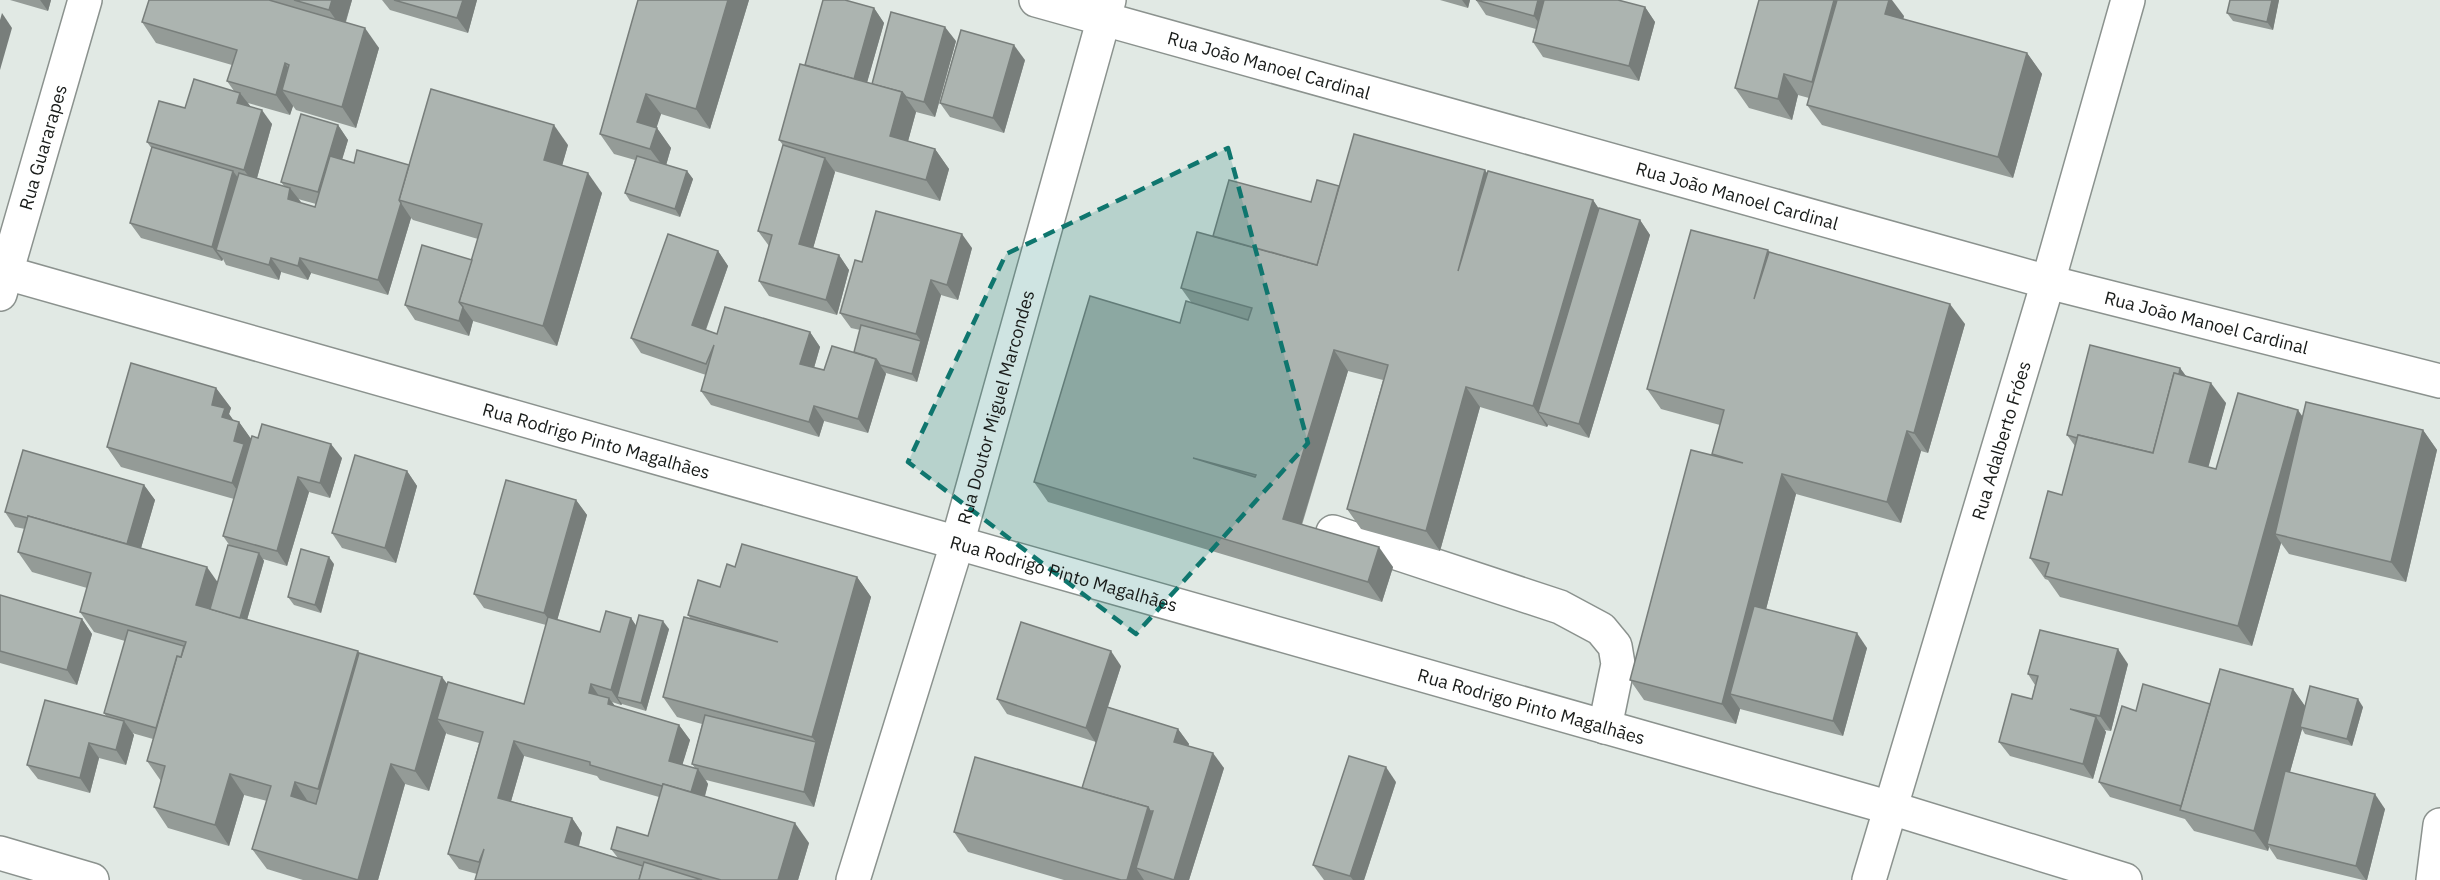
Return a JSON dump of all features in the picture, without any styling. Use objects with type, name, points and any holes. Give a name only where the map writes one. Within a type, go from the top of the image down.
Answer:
[{"type":"street","name":"Rua Guararapes","points":[[2,279],[85,0]]},
{"type":"street","name":"Rua João Manoel Cardinal","points":[[1036,0],[1106,10],[2048,282],[2440,381]]},
{"type":"street","name":"Rua Adalberto Fróes","points":[[1869,880],[2048,282],[2128,0]]},
{"type":"street","name":"Rua Doutor Miguel Marcondes","points":[[853,880],[957,544],[1106,10]]},
{"type":"street","name":"Rua Rodrigo Pinto Magalhães","points":[[2,279],[957,544],[1605,727],[1890,808],[2125,880]]},
{"type":"street","points":[[1333,531],[1560,607],[1601,628],[1615,646],[1618,664],[1605,727]]},
{"type":"street","points":[[2433,880],[2440,825]]},
{"type":"street","points":[[0,853],[92,880]]},
{"type":"highlighted area","points":[[1228,148],[1308,443],[1136,634],[908,462],[1006,254]]},
{"type":"building","points":[[149,0],[269,0],[365,28],[342,107],[282,90],[289,65],[285,63],[276,95],[227,81],[237,50],[142,22]]},
{"type":"building","points":[[294,0],[332,0],[329,10]]},
{"type":"building","points":[[394,0],[463,0],[457,18]]},
{"type":"building","points":[[638,0],[728,0],[696,109],[646,94],[637,122],[657,128],[650,149],[600,134]]},
{"type":"building","points":[[823,0],[845,0],[874,8],[854,79],[805,65]]},
{"type":"building","points":[[1476,0],[1538,0],[1534,16]]},
{"type":"building","points":[[1544,0],[1618,0],[1645,7],[1629,66],[1533,42]]},
{"type":"building","points":[[1759,0],[1834,0],[1812,82],[1784,74],[1778,99],[1735,88]]},
{"type":"building","points":[[1837,0],[1889,0],[1885,14],[2027,53],[1998,157],[1807,105]]},
{"type":"building","points":[[2230,0],[2272,0],[2267,22],[2227,13]]},
{"type":"building","points":[[891,12],[945,27],[924,102],[906,97],[902,92],[872,84]]},
{"type":"building","points":[[961,30],[1014,45],[993,118],[940,103]]},
{"type":"building","points":[[800,64],[902,92],[890,136],[935,149],[926,180],[779,140]]},
{"type":"building","points":[[194,79],[240,93],[237,103],[262,110],[244,170],[147,142],[159,101],[185,108]]},
{"type":"building","points":[[431,89],[554,125],[544,160],[588,173],[543,326],[459,302],[482,224],[399,200]]},
{"type":"building","points":[[301,114],[338,125],[318,192],[281,182]]},
{"type":"building","points":[[1354,134],[1485,170],[1458,271],[1488,171],[1593,200],[1533,406],[1466,387],[1426,531],[1347,509],[1388,365],[1334,350],[1283,519],[1379,547],[1368,582],[1034,482],[1090,296],[1180,323],[1186,301],[1248,320],[1252,308],[1181,288],[1197,232],[1317,265]],"holes":[[[1193,458],[1256,475],[1255,477]]]},
{"type":"building","points":[[783,145],[825,158],[799,244],[839,255],[826,300],[759,281],[772,235],[758,231]]},
{"type":"building","points":[[152,147],[233,171],[212,247],[130,223]]},
{"type":"building","points":[[357,150],[409,165],[399,200],[401,203],[378,280],[300,258],[298,266],[271,258],[269,265],[216,250],[239,173],[290,188],[288,199],[315,207],[330,156],[354,163]]},
{"type":"building","points":[[637,156],[687,171],[675,209],[625,193]]},
{"type":"building","points":[[1229,180],[1311,202],[1317,180],[1339,186],[1317,265],[1213,236]]},
{"type":"building","points":[[1599,208],[1640,220],[1579,424],[1538,412]]},
{"type":"building","points":[[876,211],[962,234],[947,285],[931,280],[916,334],[840,313],[855,260],[862,262]]},
{"type":"building","points":[[1691,230],[1768,250],[1754,299],[1769,252],[1950,304],[1914,433],[1907,431],[1887,502],[1782,474],[1722,704],[1630,680],[1691,450],[1743,463],[1712,454],[1724,410],[1647,389]]},
{"type":"building","points":[[668,234],[718,251],[692,325],[717,334],[725,307],[810,332],[800,364],[824,370],[832,346],[876,359],[858,419],[814,406],[809,422],[701,391],[714,345],[706,364],[631,338]]},
{"type":"building","points":[[422,245],[472,260],[459,302],[463,307],[459,321],[405,305]]},
{"type":"building","points":[[861,325],[921,341],[912,374],[880,365],[876,359],[854,352]]},
{"type":"building","points":[[2090,345],[2180,368],[2179,374],[2174,373],[2153,453],[2078,435],[2077,438],[2067,435]]},
{"type":"building","points":[[131,363],[216,388],[212,405],[225,408],[222,417],[239,422],[234,441],[244,444],[232,483],[107,447]]},
{"type":"building","points":[[2174,373],[2211,383],[2189,462],[2216,469],[2238,393],[2298,410],[2238,626],[2045,576],[2049,563],[2030,558],[2048,491],[2062,495],[2078,435],[2153,453]]},
{"type":"building","points":[[2306,402],[2423,430],[2391,562],[2275,534]]},
{"type":"building","points":[[262,424],[331,444],[320,483],[298,477],[277,551],[223,536],[252,436],[258,438]]},
{"type":"building","points":[[23,450],[144,485],[127,544],[28,516],[28,518],[5,512]]},
{"type":"building","points":[[355,455],[407,471],[385,548],[332,533]]},
{"type":"building","points":[[506,480],[576,500],[544,613],[474,594]]},
{"type":"building","points":[[28,516],[207,567],[196,605],[358,651],[318,789],[295,782],[291,796],[316,804],[359,653],[442,677],[415,771],[391,764],[358,880],[252,849],[271,786],[230,774],[215,825],[154,807],[165,766],[147,761],[177,656],[181,657],[186,642],[80,612],[91,573],[18,552]]},
{"type":"building","points":[[742,544],[857,577],[812,737],[663,697],[684,617],[778,642],[688,615],[698,580],[720,587],[727,564],[735,567]]},
{"type":"building","points":[[228,545],[259,553],[240,618],[210,609]]},
{"type":"building","points":[[301,549],[329,557],[315,605],[288,597]]},
{"type":"building","points":[[0,595],[82,619],[67,670],[0,651]]},
{"type":"building","points":[[1754,606],[1857,633],[1833,721],[1730,694]]},
{"type":"building","points":[[606,611],[631,618],[611,690],[591,684],[589,693],[609,698],[608,704],[679,725],[669,761],[698,769],[691,792],[663,784],[662,786],[590,765],[590,762],[514,741],[498,798],[572,818],[565,842],[643,866],[639,880],[475,880],[484,849],[479,862],[448,854],[483,732],[437,719],[448,682],[524,704],[548,617],[600,632]]},
{"type":"building","points":[[639,615],[663,621],[641,703],[617,697]]},
{"type":"building","points":[[1021,622],[1111,651],[1086,728],[997,699]]},
{"type":"building","points":[[128,630],[184,646],[181,657],[177,656],[156,728],[104,713]]},
{"type":"building","points":[[2040,630],[2118,649],[2100,716],[2070,709],[2096,717],[2083,764],[1999,742],[2012,694],[2032,699],[2038,676],[2028,674]]},
{"type":"building","points":[[2220,669],[2293,689],[2254,831],[2180,810]]},
{"type":"building","points":[[2143,684],[2210,704],[2181,806],[2099,782],[2122,706],[2136,711]]},
{"type":"building","points":[[2310,686],[2358,699],[2347,739],[2300,727]]},
{"type":"building","points":[[45,700],[124,721],[116,750],[89,743],[80,778],[27,765]]},
{"type":"building","points":[[1107,707],[1178,729],[1174,742],[1213,753],[1174,880],[1136,868],[1153,811],[1150,811],[1148,807],[1082,788]]},
{"type":"building","points":[[705,715],[816,742],[804,792],[692,764]]},
{"type":"building","points":[[1349,756],[1386,767],[1350,876],[1313,865]]},
{"type":"building","points":[[975,757],[1148,807],[1127,880],[954,832]]},
{"type":"building","points":[[2285,771],[2375,794],[2356,866],[2267,844]]},
{"type":"building","points":[[663,784],[795,823],[778,880],[721,880],[611,849],[617,827],[648,836]]},
{"type":"building","points":[[644,862],[702,880],[639,880]]}]
